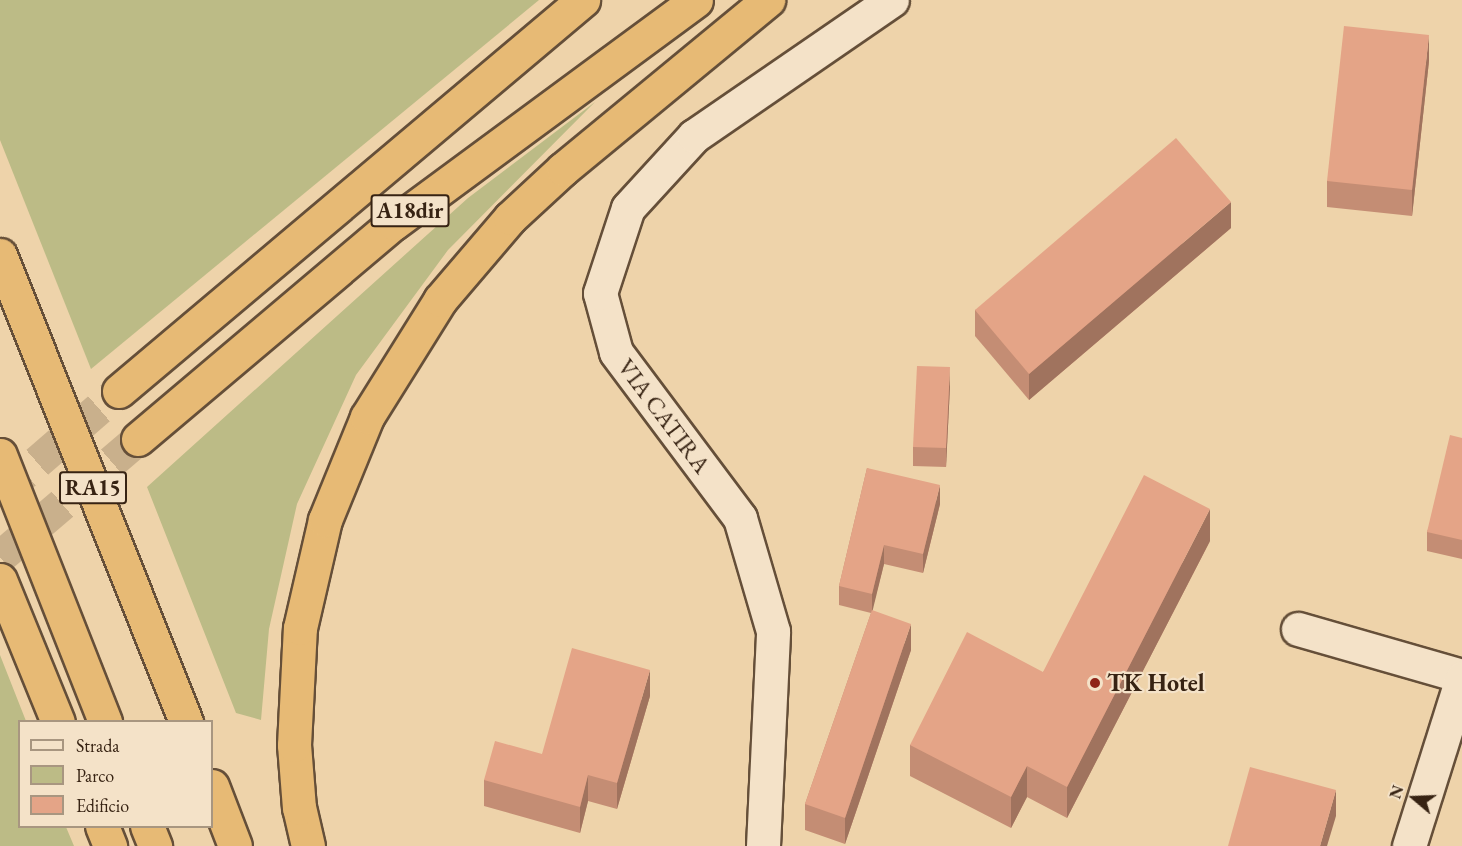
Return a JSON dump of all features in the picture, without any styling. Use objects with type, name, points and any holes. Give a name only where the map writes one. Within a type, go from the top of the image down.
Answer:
[{"type":"highway","name":"A18dir","points":[[119,391],[583,0]]},
{"type":"highway","points":[[394,223],[657,0]]},
{"type":"highway","name":"A18dir","points":[[138,439],[394,223],[696,0]]},
{"type":"highway","points":[[308,846],[299,808],[294,745],[300,628],[325,520],[367,417],[440,300],[510,218],[563,169],[768,0]]},
{"type":"highway","name":"RA15","points":[[0,255],[185,720]]},
{"type":"highway","name":"RA15","points":[[0,455],[104,720]]},
{"type":"highway","points":[[0,580],[57,720]]},
{"type":"highway","points":[[213,789],[235,846]]},
{"type":"highway","points":[[103,828],[110,846]]},
{"type":"highway","points":[[148,828],[155,846]]},
{"type":"street","name":"VIA CATIRA","points":[[763,846],[773,631],[747,541],[740,518],[616,352],[600,292],[628,208],[694,136],[892,0]]},
{"type":"street","points":[[1298,629],[1462,677],[1409,846]]},
{"type":"green space","points":[[0,0],[539,0],[91,369],[0,140]]},
{"type":"green space","points":[[595,102],[448,250],[356,375],[297,504],[269,629],[261,720],[236,713],[147,487],[468,198]]},
{"type":"green space","points":[[0,655],[26,720],[18,720],[18,828],[66,828],[74,846],[0,846]]},
{"type":"building","points":[[1344,26],[1429,35],[1412,190],[1327,181]]},
{"type":"building","points":[[1176,138],[1231,202],[1029,374],[975,310]]},
{"type":"building","points":[[917,366],[950,367],[946,448],[913,447]]},
{"type":"building","points":[[1450,435],[1462,438],[1462,540],[1427,532]]},
{"type":"building","points":[[867,468],[940,485],[923,554],[884,545],[872,594],[839,586]]},
{"type":"building","name":"TK Hotel","points":[[1144,475],[1210,509],[1067,787],[1027,766],[1011,797],[910,745],[967,632],[1043,672]]},
{"type":"building","points":[[872,610],[911,624],[845,818],[805,804]]},
{"type":"building","points":[[572,648],[650,670],[617,783],[588,775],[580,807],[484,780],[495,741],[542,754]]},
{"type":"building","points":[[1250,767],[1336,790],[1320,846],[1228,846]]},
{"type":"tunnel","points":[[0,494],[119,391]]},
{"type":"tunnel","points":[[0,557],[138,439]]},
{"type":"place","name":"TK Hotel","points":[[1095,683]]}]
